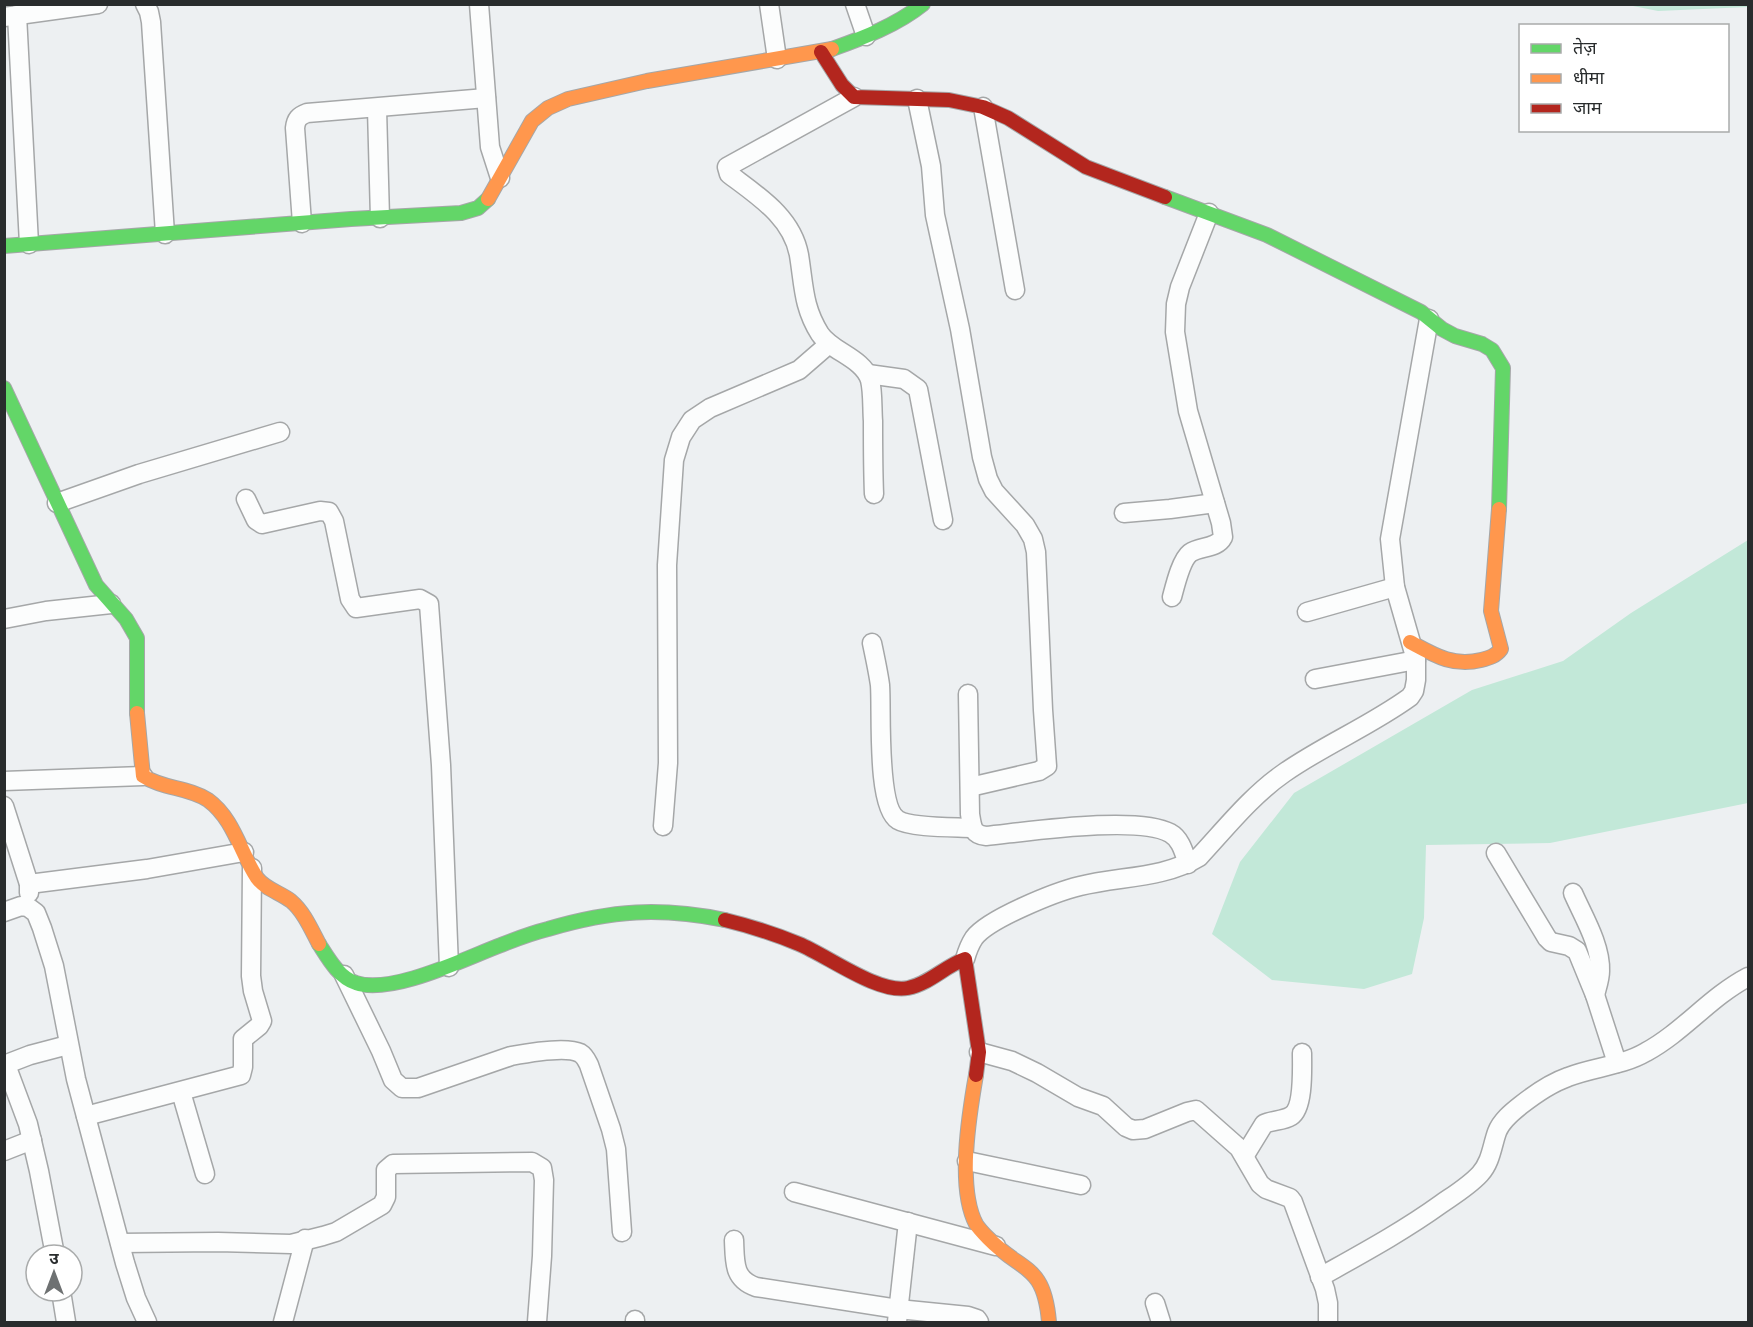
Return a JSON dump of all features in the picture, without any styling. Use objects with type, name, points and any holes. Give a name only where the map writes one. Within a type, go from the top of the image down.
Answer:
[{"type":"street","points":[[29,244],[11,16],[98,4]]},
{"type":"street","points":[[145,4],[151,22],[165,234]]},
{"type":"street","points":[[479,4],[490,147],[500,178]]},
{"type":"street","points":[[769,4],[777,59]]},
{"type":"street","points":[[855,4],[866,36]]},
{"type":"street","points":[[4,246],[461,213],[478,208],[487,200],[532,121],[548,108],[568,99],[647,81],[821,52],[866,36],[912,13],[923,4]]},
{"type":"street","points":[[821,52],[848,91]]},
{"type":"street","points":[[874,494],[873,411],[868,374],[829,344],[814,324],[806,306],[799,253],[787,226],[769,205],[729,174],[727,167],[848,91],[917,99],[949,100],[983,107],[1008,118],[1086,167],[1296,248],[1421,312],[1455,336],[1482,344],[1492,350],[1503,368],[1501,489],[1491,599],[1491,611],[1501,649],[1495,656],[1460,664],[1413,651],[1315,679]]},
{"type":"street","points":[[302,223],[296,121],[299,116],[307,113],[377,109],[486,98]]},
{"type":"street","points":[[917,99],[931,166],[935,215],[960,329],[982,457],[994,491],[1025,525],[1033,539],[1038,575],[1047,766],[1039,771],[970,787]]},
{"type":"street","points":[[983,107],[1015,290]]},
{"type":"street","points":[[377,109],[380,218]]},
{"type":"street","points":[[1172,597],[1185,557],[1191,552],[1222,541],[1221,523],[1188,411],[1174,318],[1180,287],[1209,213]]},
{"type":"street","points":[[344,975],[355,982],[389,983],[436,973],[518,939],[577,921],[631,912],[673,912],[718,920],[778,935],[882,986],[899,990],[915,987],[965,959],[975,937],[988,926],[1050,896],[1078,886],[1131,878],[1188,864],[1199,857],[1258,793],[1283,774],[1410,697],[1416,680],[1413,651],[1395,587],[1390,538],[1429,319]]},
{"type":"street","points":[[663,826],[668,763],[667,565],[674,460],[681,437],[692,420],[710,408],[799,370],[829,344]]},
{"type":"street","points":[[868,374],[904,380],[918,389],[943,520]]},
{"type":"street","points":[[4,388],[96,585],[126,619],[137,638],[137,716],[143,776]]},
{"type":"street","points":[[57,503],[139,474],[280,432]]},
{"type":"street","points":[[246,500],[256,520],[262,524],[320,511],[329,512],[334,521],[350,599],[356,608],[420,599],[429,604],[441,765],[449,967]]},
{"type":"street","points":[[1124,513],[1170,510],[1215,503]]},
{"type":"street","points":[[1307,612],[1395,587]]},
{"type":"street","points":[[4,619],[46,611],[111,604]]},
{"type":"street","points":[[872,643],[880,684],[882,767],[892,815],[899,820],[909,824],[972,828],[979,835],[986,836],[1041,830],[1140,825],[1157,828],[1176,837],[1188,864]]},
{"type":"street","points":[[968,694],[972,828]]},
{"type":"street","points":[[4,781],[143,776],[154,783],[204,797],[214,805],[230,825],[264,886],[290,900],[298,908],[331,960],[344,975],[393,1080],[402,1088],[418,1088],[526,1053],[567,1051],[579,1053],[585,1057],[616,1149],[622,1232]]},
{"type":"street","points":[[5,811],[29,884],[24,906]]},
{"type":"street","points":[[1496,852],[1547,938],[1551,942],[1569,946],[1577,951],[1595,995],[1617,1063]]},
{"type":"street","points":[[29,884],[147,869],[248,860]]},
{"type":"street","points":[[86,1116],[241,1075],[243,1039],[261,1024],[251,976],[248,860]]},
{"type":"street","points":[[1573,894],[1586,922],[1600,963],[1600,979],[1595,995]]},
{"type":"street","points":[[4,912],[24,906],[36,913],[42,928],[54,966],[68,1045],[86,1116],[136,1298],[147,1323]]},
{"type":"street","points":[[965,959],[979,1052],[970,1112],[967,1161],[967,1193],[970,1208],[977,1226],[996,1246],[1040,1281],[1047,1300],[1049,1323]]},
{"type":"street","points":[[1320,1277],[1409,1226],[1464,1188],[1481,1173],[1488,1163],[1498,1130],[1504,1120],[1521,1105],[1567,1077],[1644,1054],[1731,986],[1749,977]]},
{"type":"street","points":[[53,1243],[32,1140],[5,1065],[30,1055],[68,1045]]},
{"type":"street","points":[[979,1052],[1012,1061],[1078,1097],[1103,1106],[1133,1130],[1145,1130],[1196,1110],[1239,1148],[1260,1184],[1266,1189],[1290,1198],[1293,1202],[1328,1303],[1328,1323]]},
{"type":"street","points":[[1245,1155],[1264,1124],[1292,1116],[1296,1112],[1301,1094],[1302,1053]]},
{"type":"street","points":[[181,1092],[205,1174]]},
{"type":"street","points":[[4,1151],[32,1140]]},
{"type":"street","points":[[967,1161],[1081,1185]]},
{"type":"street","points":[[120,1243],[284,1244],[336,1232],[382,1205],[387,1197],[386,1170],[393,1164],[536,1163],[542,1168],[544,1180],[537,1323]]},
{"type":"street","points":[[794,1192],[996,1246]]},
{"type":"street","points":[[898,1316],[908,1222]]},
{"type":"street","points":[[283,1323],[305,1239]]},
{"type":"street","points":[[734,1240],[735,1264],[746,1284],[898,1316],[968,1316],[977,1319],[979,1323]]},
{"type":"street","points":[[63,1303],[66,1323]]},
{"type":"street","points":[[1155,1303],[1161,1323]]},
{"type":"green space","points":[[1748,4],[1748,7],[1658,11],[1628,5]]},
{"type":"green space","points":[[1748,540],[1748,803],[1550,843],[1426,845],[1424,918],[1412,974],[1364,989],[1272,980],[1212,934],[1240,862],[1294,793],[1472,690],[1563,661],[1631,613]]},
{"type":"traffic: fast","points":[[832,49],[891,25],[923,4]]},
{"type":"traffic: fast","points":[[1165,197],[1267,235],[1421,312],[1455,336],[1482,344],[1492,350],[1503,368],[1499,509]]},
{"type":"traffic: fast","points":[[4,246],[351,219],[461,213],[478,208],[488,199]]},
{"type":"traffic: fast","points":[[4,388],[96,585],[126,619],[137,638],[137,713]]},
{"type":"traffic: fast","points":[[319,944],[334,967],[344,977],[356,983],[389,984],[449,966],[530,934],[594,918],[615,914],[657,912],[725,920]]},
{"type":"traffic: slow","points":[[488,199],[532,121],[548,108],[568,99],[647,81],[832,49]]},
{"type":"traffic: slow","points":[[1410,642],[1436,655],[1461,662],[1487,658],[1495,655],[1501,649],[1491,611],[1499,509]]},
{"type":"traffic: slow","points":[[137,713],[143,776],[200,796],[217,808],[230,826],[257,878],[296,905],[319,944]]},
{"type":"traffic: slow","points":[[976,1075],[966,1151],[970,1209],[976,1224],[983,1233],[1036,1279],[1042,1289],[1049,1322]]},
{"type":"traffic: jam","points":[[821,52],[842,85],[854,97],[949,100],[983,107],[1008,118],[1086,167],[1165,197]]},
{"type":"traffic: jam","points":[[725,920],[790,940],[868,980],[896,988],[916,986],[965,959],[979,1052],[976,1075]]}]
